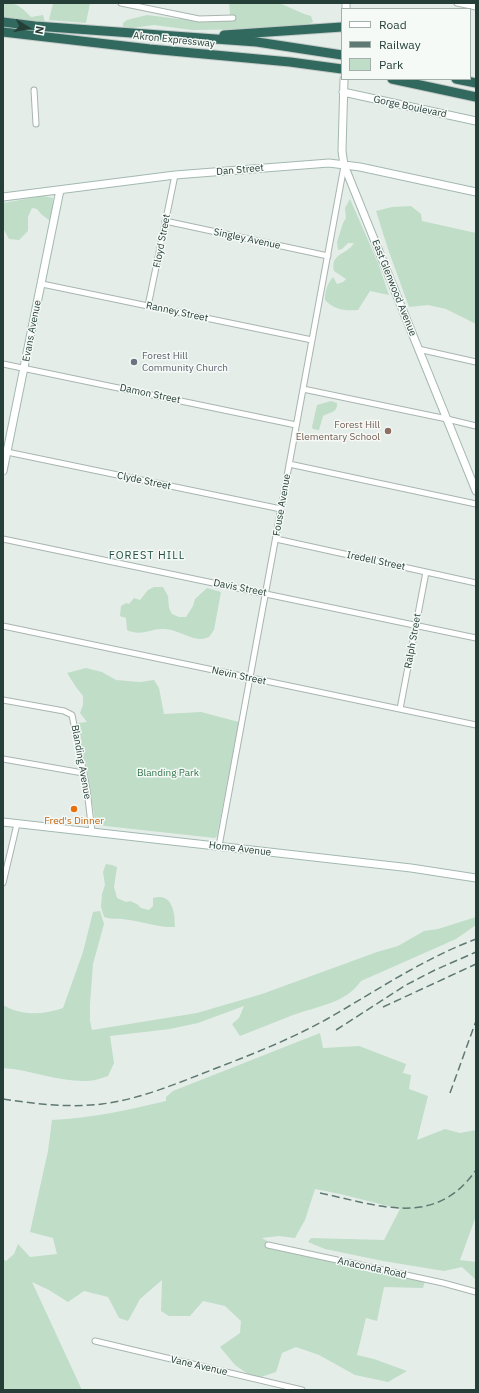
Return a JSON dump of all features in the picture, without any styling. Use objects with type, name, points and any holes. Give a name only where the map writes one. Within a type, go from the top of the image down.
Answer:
[{"type":"highway","name":"Akron Expressway","points":[[3,22],[35,26],[257,42],[341,55]]},
{"type":"highway","points":[[184,37],[341,27]]},
{"type":"highway","name":"Akron Expressway","points":[[3,32],[150,49],[290,62],[341,69]]},
{"type":"highway","points":[[397,80],[476,97]]},
{"type":"highway","points":[[460,80],[476,84]]},
{"type":"street","points":[[120,3],[199,19],[233,18]]},
{"type":"street","points":[[457,3],[476,7]]},
{"type":"street","name":"Gorge Boulevard","points":[[343,86],[476,121]]},
{"type":"street","name":"East Glenwood Avenue","points":[[343,86],[342,151],[344,165],[476,491]]},
{"type":"street","points":[[34,90],[36,124]]},
{"type":"street","name":"Dan Street","points":[[3,197],[175,175],[322,163],[344,165],[476,192]]},
{"type":"street","name":"Fouse Avenue","points":[[219,846],[344,165]]},
{"type":"street","name":"Floyd Street","points":[[148,306],[175,175]]},
{"type":"street","name":"Evans Avenue","points":[[3,471],[60,190]]},
{"type":"street","name":"Singley Avenue","points":[[165,221],[328,256]]},
{"type":"street","name":"Ranney Street","points":[[42,284],[312,340]]},
{"type":"street","points":[[418,349],[476,362]]},
{"type":"street","name":"Damon Street","points":[[3,364],[296,424]]},
{"type":"street","points":[[303,389],[476,426]]},
{"type":"street","name":"Clyde Street","points":[[7,452],[281,509]]},
{"type":"street","points":[[289,464],[476,504]]},
{"type":"street","name":"Davis Street","points":[[3,539],[476,638]]},
{"type":"street","name":"Iredell Street","points":[[276,539],[476,583]]},
{"type":"street","name":"Ralph Street","points":[[400,709],[426,572]]},
{"type":"street","name":"Nevin Street","points":[[3,626],[476,725]]},
{"type":"street","name":"Blanding Avenue","points":[[3,700],[64,711],[72,715],[91,813],[92,832]]},
{"type":"street","points":[[3,758],[83,773]]},
{"type":"street","name":"Home Avenue","points":[[3,822],[411,868],[476,878]]},
{"type":"street","points":[[3,883],[17,824]]},
{"type":"street","name":"Anaconda Road","points":[[268,1245],[443,1283],[476,1292]]},
{"type":"street","name":"Vane Avenue","points":[[95,1341],[302,1390]]},
{"type":"green space","points":[[3,3],[19,6],[31,17],[43,15],[45,22],[37,24],[3,23]]},
{"type":"green space","points":[[53,3],[90,3],[86,23],[49,20]]},
{"type":"green space","points":[[229,3],[278,3],[311,16],[313,22],[303,26],[260,29],[192,30],[154,25],[126,29],[123,28],[123,23],[127,20],[147,15],[179,19],[228,20],[230,13]]},
{"type":"green space","points":[[43,196],[53,198],[52,214],[49,220],[37,209],[32,208],[28,217],[28,231],[19,240],[9,239],[3,228],[3,203]]},
{"type":"green space","points":[[350,199],[378,263],[389,295],[370,291],[358,310],[336,308],[325,300],[325,294],[329,282],[333,277],[337,284],[346,279],[334,271],[333,265],[337,257],[354,243],[348,243],[342,249],[338,250],[337,242],[346,218],[345,208]]},
{"type":"green space","points":[[411,206],[421,214],[422,221],[476,233],[476,324],[446,309],[428,305],[409,307],[376,211],[392,207]]},
{"type":"green space","points":[[331,401],[337,403],[336,409],[333,412],[323,416],[319,430],[313,429],[312,427],[317,405]]},
{"type":"green space","points":[[154,587],[163,587],[168,596],[169,608],[172,614],[179,617],[186,617],[193,606],[195,599],[207,588],[221,592],[214,630],[209,637],[196,639],[169,629],[159,629],[137,633],[127,630],[126,618],[120,616],[121,606],[126,603],[129,604],[134,598],[140,600],[148,590]]},
{"type":"green space","name":"Blanding Park","points":[[86,668],[102,672],[116,680],[140,682],[154,680],[159,688],[164,714],[201,712],[239,722],[217,836],[215,838],[96,825],[78,723],[87,722],[80,713],[83,705],[83,696],[67,673]]},
{"type":"green space","points":[[106,864],[117,867],[114,887],[117,898],[126,902],[130,901],[137,904],[141,908],[149,910],[153,906],[153,898],[165,898],[172,906],[175,927],[164,927],[125,919],[104,917],[101,907],[102,894],[105,885],[103,872]]},
{"type":"green space","points":[[100,911],[104,924],[93,964],[90,1004],[90,1021],[92,1030],[197,1013],[262,994],[377,952],[398,946],[424,931],[438,929],[476,917],[476,925],[456,939],[361,981],[347,995],[339,999],[240,1036],[232,1024],[239,1018],[244,1006],[198,1023],[170,1029],[110,1036],[114,1063],[108,1076],[90,1081],[76,1081],[3,1068],[3,1005],[10,1009],[25,1013],[48,1012],[63,1008],[83,952],[93,912]]},
{"type":"green space","points":[[320,1033],[323,1048],[359,1046],[406,1064],[403,1073],[411,1075],[409,1089],[428,1096],[417,1140],[445,1129],[460,1133],[476,1130],[476,1216],[460,1260],[476,1262],[476,1280],[462,1267],[444,1271],[383,1261],[325,1249],[308,1242],[311,1238],[384,1240],[400,1209],[315,1189],[305,1220],[295,1238],[279,1236],[262,1238],[286,1252],[425,1281],[423,1288],[384,1287],[377,1321],[366,1318],[357,1355],[374,1359],[407,1371],[388,1382],[355,1375],[319,1355],[296,1347],[282,1353],[276,1372],[255,1379],[235,1365],[220,1347],[240,1333],[241,1321],[225,1306],[203,1301],[190,1316],[169,1316],[161,1311],[162,1280],[140,1299],[128,1321],[119,1318],[108,1297],[84,1291],[68,1302],[49,1290],[32,1282],[82,1390],[3,1390],[3,1259],[6,1261],[14,1254],[18,1244],[30,1257],[57,1254],[53,1238],[30,1232],[48,1151],[52,1120],[96,1115],[166,1101],[166,1097],[173,1091]]},
{"type":"railway","points":[[3,1099],[52,1105],[77,1106],[117,1102],[159,1090],[243,1058],[300,1033],[418,966],[476,939]]},
{"type":"railway","points":[[336,1030],[406,985],[435,970],[476,952]]},
{"type":"railway","points":[[383,1007],[476,964]]},
{"type":"railway","points":[[450,1093],[476,1021]]},
{"type":"railway","points":[[320,1193],[384,1207],[404,1208],[424,1206],[442,1200],[460,1188],[476,1170]]},
{"type":"place","name":"Forest Hill Community Church","points":[[134,362]]},
{"type":"place","name":"Forest Hill Elementary School","points":[[388,431]]},
{"type":"place","name":"Fred's Dinner","points":[[74,809]]},
{"type":"district","name":"FOREST HILL","points":[[147,556]]}]
